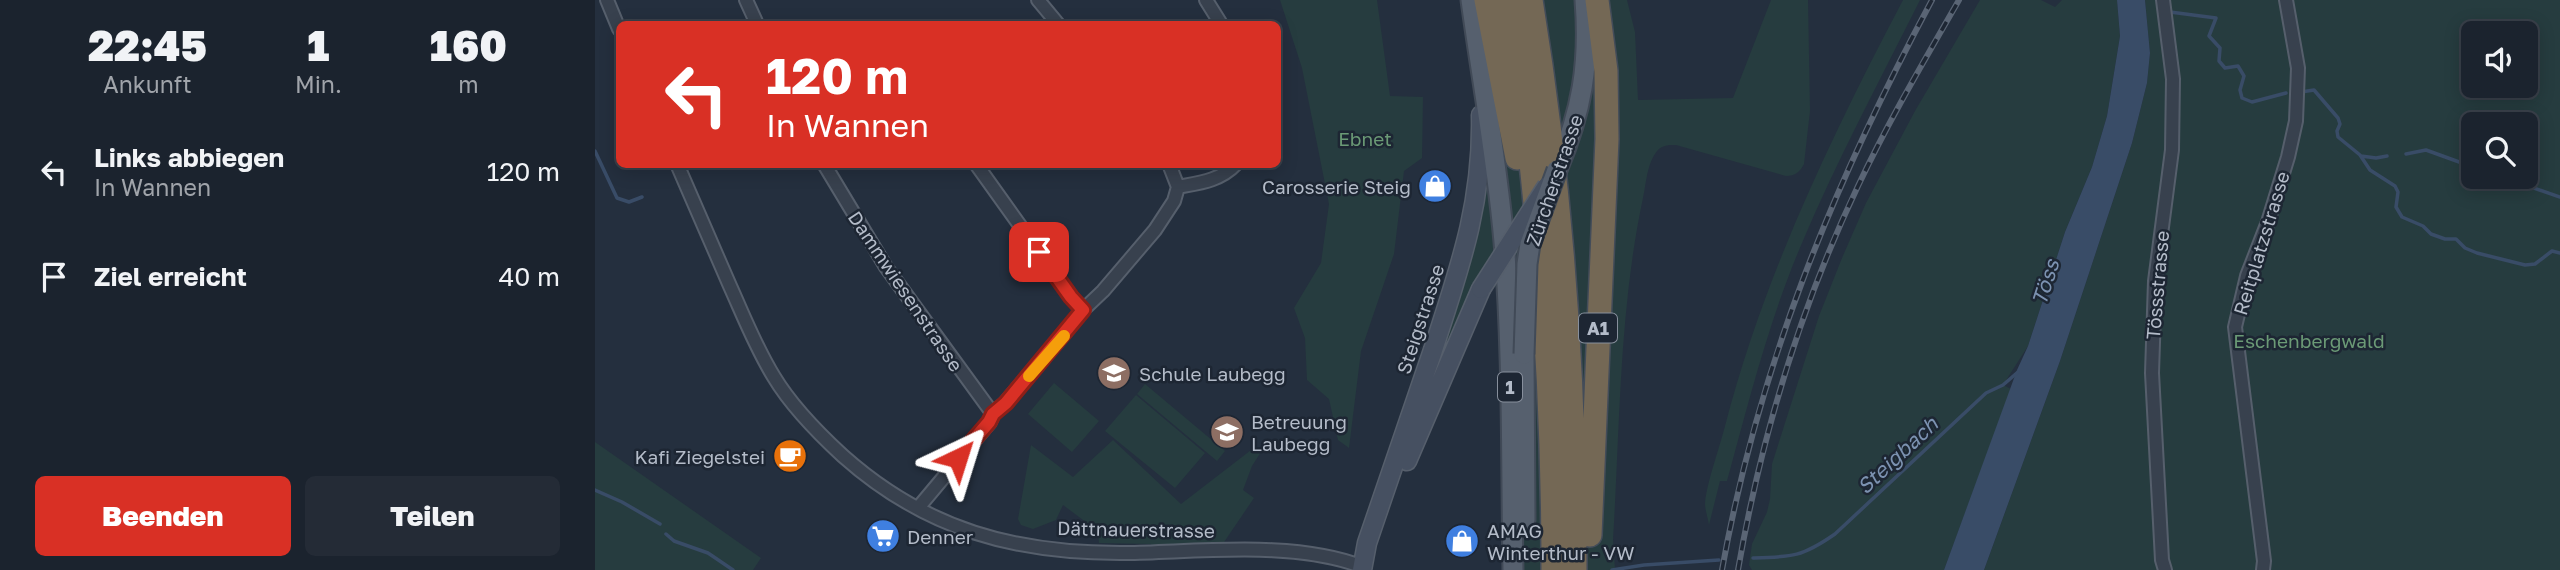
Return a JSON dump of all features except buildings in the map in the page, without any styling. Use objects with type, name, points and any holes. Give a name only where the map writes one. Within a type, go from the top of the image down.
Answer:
[{"type":"highway","points":[[1486,0],[1517,158],[1538,220]]},
{"type":"highway","points":[[1509,0],[1538,220],[1550,387],[1553,570]]},
{"type":"highway","name":"A1","points":[[1531,0],[1553,160],[1567,307],[1573,426],[1575,570]]},
{"type":"highway","name":"A1","points":[[1588,570],[1607,139],[1606,71],[1597,0]]},
{"type":"main road","name":"Zürcherstrasse","points":[[1471,0],[1495,157],[1507,285],[1513,570]]},
{"type":"main road","name":"Zürcherstrasse","points":[[1524,570],[1524,354],[1530,244],[1571,135],[1582,94],[1587,64],[1585,0]]},
{"type":"main road","name":"Steigstrasse","points":[[1365,569],[1367,542],[1440,327],[1474,215],[1481,167],[1481,76]]},
{"type":"main road","name":"Steigstrasse","points":[[1365,569],[1405,465],[1481,289],[1557,170]]},
{"type":"street","points":[[607,0],[616,22]]},
{"type":"street","points":[[746,0],[756,21]]},
{"type":"street","points":[[1038,0],[1056,21]]},
{"type":"street","points":[[1206,0],[1219,21]]},
{"type":"street","name":"Tössstrasse","points":[[2163,0],[2173,79],[2172,150],[2155,281],[2152,373],[2162,561],[2165,570]]},
{"type":"street","name":"Reitplatzstrasse","points":[[2263,570],[2235,327],[2247,276],[2269,222],[2296,121],[2298,68],[2286,0]]},
{"type":"street","name":"Dättnauerstrasse","points":[[679,168],[754,340],[774,378],[827,442],[907,505],[979,535],[1044,549],[1094,553],[1289,551],[1329,556],[1365,569]]},
{"type":"street","name":"Dammwiesenstrasse","points":[[826,168],[886,267],[993,414]]},
{"type":"street","points":[[979,168],[1083,310]]},
{"type":"street","points":[[918,508],[993,414],[1006,403],[1083,310],[1097,298],[1155,230],[1174,201],[1178,187],[1171,168]]},
{"type":"street","points":[[1178,187],[1214,179],[1232,168]]},
{"type":"green space","name":"Ebnet","points":[[1280,0],[1377,0],[1390,96],[1423,97],[1422,158],[1404,171],[1394,254],[1361,351],[1349,448],[1338,440],[1329,399],[1307,380],[1305,338],[1294,308],[1321,263],[1329,204],[1302,68]]},
{"type":"green space","points":[[1471,0],[1627,0],[1635,32],[1638,100],[1733,98],[1771,0],[1808,0],[1810,111],[1804,164],[1799,171],[1786,176],[1676,145],[1659,149],[1649,167],[1635,240],[1625,325],[1613,540],[1615,570],[1513,570],[1506,285],[1481,289],[1408,458],[1482,144]]},
{"type":"green space","points":[[1903,0],[1920,0],[1859,120],[1790,272],[1760,361],[1727,481],[1720,481],[1709,525],[1705,504],[1708,487],[1759,315],[1779,261],[1825,155]]},
{"type":"green space","points":[[1980,0],[2041,0],[2055,7],[2062,0],[2117,0],[2120,36],[2107,116],[2092,167],[2065,232],[2028,346],[2003,385],[2011,389],[1944,570],[1752,570],[1749,565],[1752,544],[1767,512],[1772,464],[1819,316],[1842,258],[1866,203],[1915,111]]},
{"type":"green space","name":"Eschenbergwald","points":[[2145,0],[2560,0],[2560,570],[1984,570],[2060,361],[2132,143],[2147,83],[2150,53]]},
{"type":"green space","points":[[1054,383],[1099,421],[1072,452],[1028,414]]},
{"type":"green space","points":[[1145,384],[1225,451],[1217,461],[1137,394]]},
{"type":"green space","points":[[1136,395],[1205,453],[1175,488],[1105,431]]},
{"type":"green space","points":[[1113,440],[1181,504],[1255,447],[1261,452],[1252,466],[1243,490],[1254,498],[1218,551],[1149,553],[1151,544],[1099,543],[1095,529],[1063,505],[1056,520],[1033,529],[1021,525],[1018,519],[1031,445],[1073,477]]},
{"type":"green space","points":[[595,442],[761,558],[753,570],[595,570]]},
{"type":"water","points":[[2117,0],[2145,0],[2150,53],[2147,83],[2132,143],[2060,361],[1984,570],[1944,570],[2028,346],[2065,232],[2092,167],[2107,116],[2120,36]]},
{"type":"waterway","points":[[2170,12],[2216,18],[2209,36],[2220,48],[2219,61],[2225,68],[2238,66],[2244,76],[2240,90],[2242,98],[2252,102],[2286,93]]},
{"type":"waterway","points":[[2301,92],[2314,90],[2338,118],[2338,137],[2360,155],[2370,170],[2395,186],[2398,192],[2396,207],[2402,217],[2423,226],[2431,234],[2445,239],[2456,239],[2465,248],[2477,253],[2525,265],[2535,264],[2552,251],[2560,253]]},
{"type":"waterway","points":[[2406,154],[2426,150],[2461,163]]},
{"type":"waterway","points":[[595,151],[617,198],[629,202],[642,197]]},
{"type":"waterway","points":[[2361,156],[2387,156]]},
{"type":"waterway","points":[[2537,189],[2560,197]]},
{"type":"waterway","name":"Steigbach","points":[[1753,558],[1796,554],[1835,534],[1986,393],[2003,385],[2018,372]]},
{"type":"waterway","points":[[595,490],[660,524]]},
{"type":"waterway","points":[[666,534],[674,541],[708,553],[733,570]]},
{"type":"waterway","name":"Steigbach","points":[[1612,570],[1719,560]]},
{"type":"railway","points":[[1722,570],[1757,420],[1804,276],[1863,137],[1932,0]]},
{"type":"railway","points":[[1738,570],[1758,471],[1771,423],[1818,279],[1870,162],[1959,0]]},
{"type":"slow traffic","points":[[1029,376],[1064,336]]},
{"type":"place","name":"Carosserie Steig","points":[[1435,186]]},
{"type":"place","name":"Schule Laubegg","points":[[1114,373]]},
{"type":"place","name":"Betreuung Laubegg","points":[[1227,432]]},
{"type":"place","name":"Kafi Ziegelstei","points":[[790,456]]},
{"type":"place","name":"Denner","points":[[883,536]]},
{"type":"place","name":"AMAG Winterthur - VW","points":[[1462,541]]},
{"type":"route","points":[[958,458],[993,414],[1000,410],[1079,318],[1083,310],[1039,252]]},
{"type":"water label","name":"Töss","points":[[2045,282]]}]
